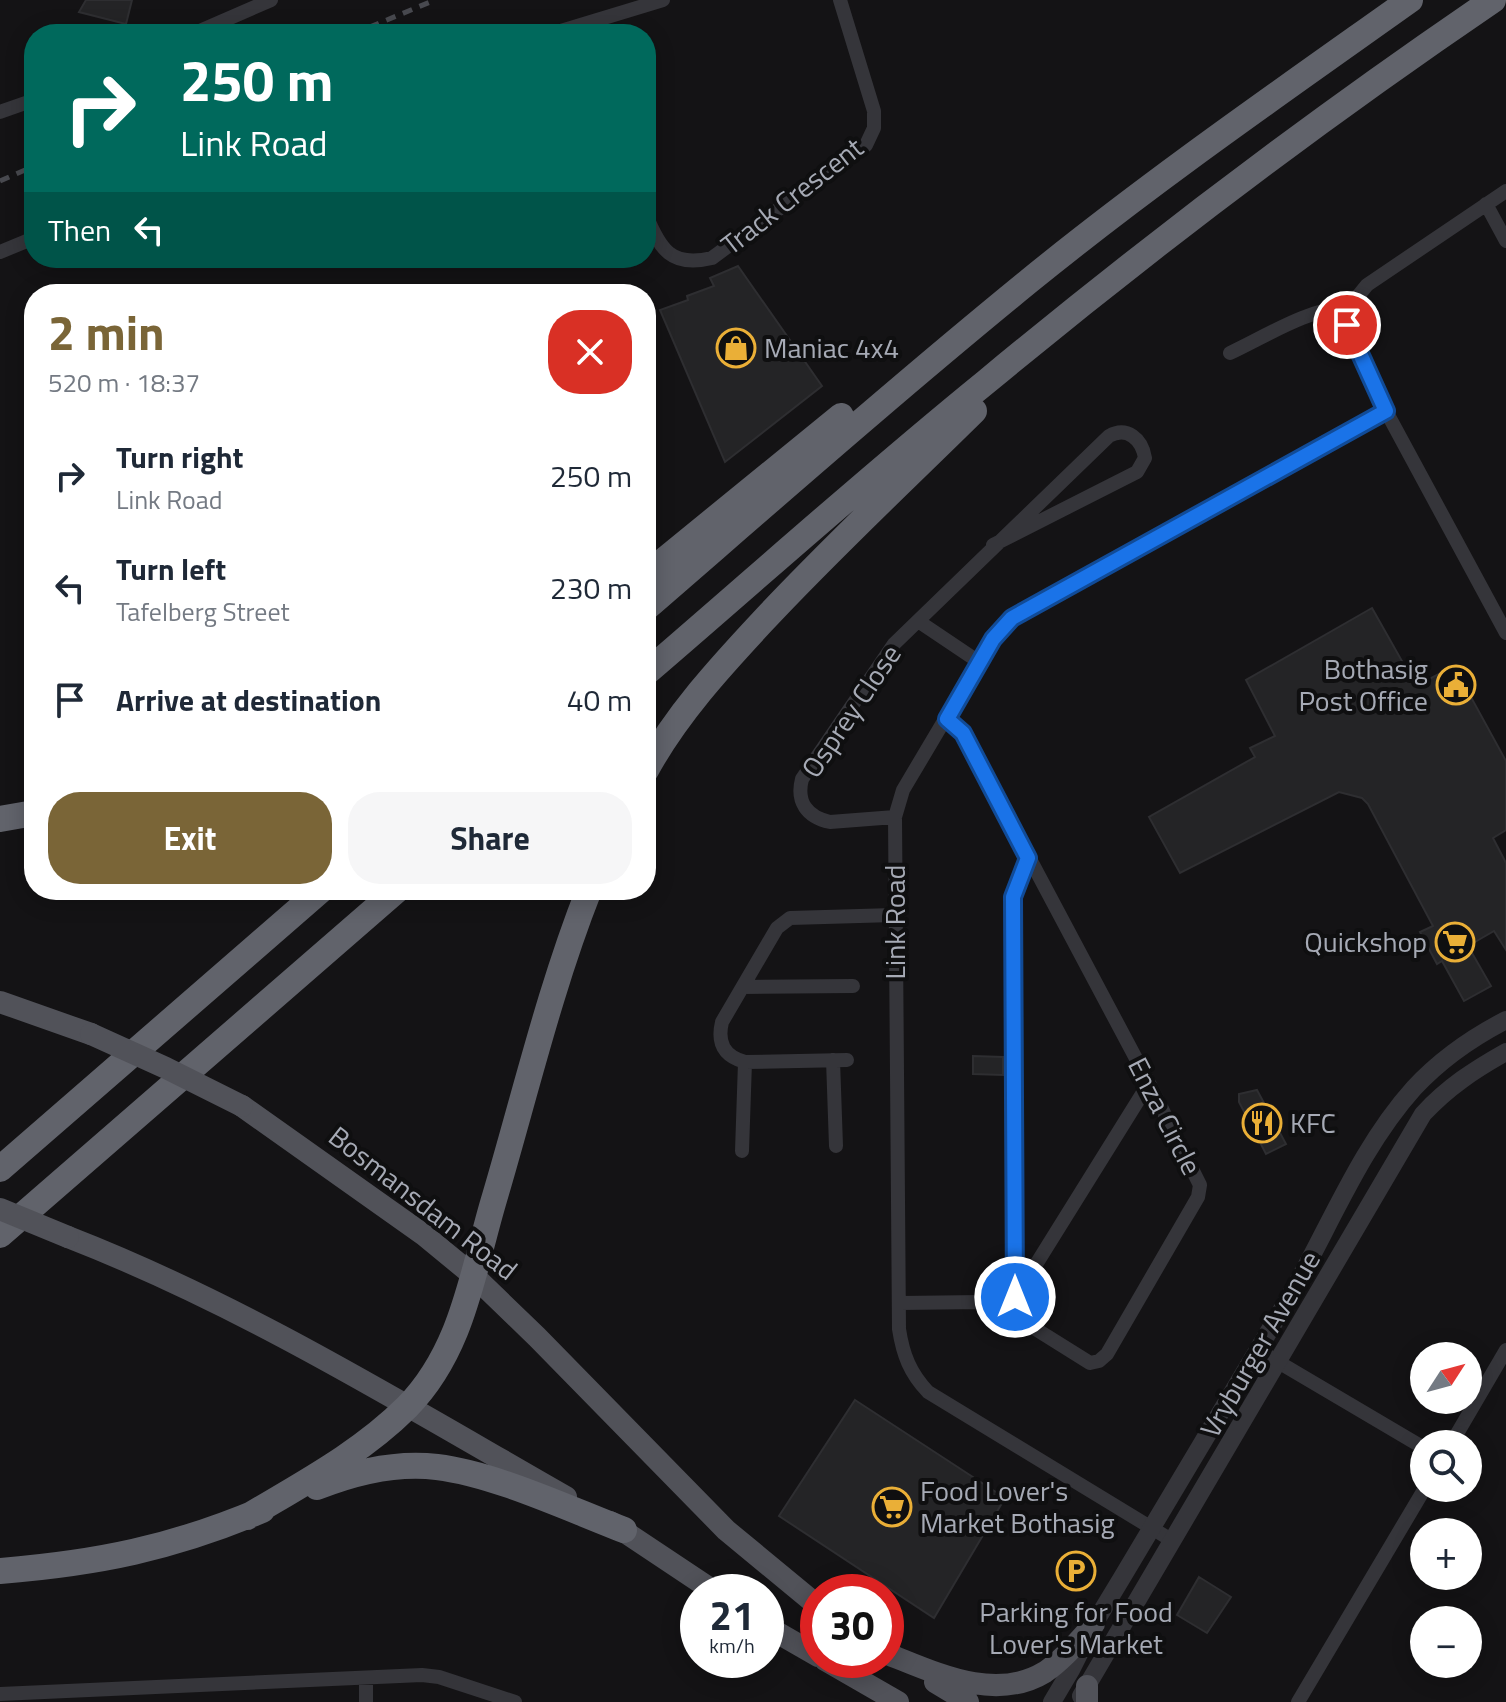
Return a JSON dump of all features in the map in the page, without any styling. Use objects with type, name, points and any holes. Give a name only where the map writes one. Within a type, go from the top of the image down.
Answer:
[{"type":"highway","points":[[656,599],[1030,280],[1154,184],[1410,0]]},
{"type":"highway","points":[[656,664],[872,477],[1134,262],[1269,160],[1493,0]]},
{"type":"highway","points":[[656,567],[997,291],[1030,280]]},
{"type":"highway","points":[[656,756],[698,695],[740,646],[794,588],[1008,378],[1027,348]]},
{"type":"highway","points":[[0,819],[24,815]]},
{"type":"highway","points":[[0,1169],[309,900]]},
{"type":"highway","points":[[0,1235],[385,900]]},
{"type":"highway","points":[[247,1517],[332,1466],[407,1407],[446,1353],[475,1277],[486,1228],[555,987],[585,900]]},
{"type":"highway","points":[[0,1571],[110,1558],[189,1538],[321,1485],[362,1472],[417,1466],[466,1474],[520,1490],[624,1530]]},
{"type":"main road","name":"Bosmansdam Road","points":[[0,1002],[91,1034],[242,1106],[412,1226],[475,1277],[537,1337],[726,1530],[800,1591]]},
{"type":"main road","points":[[0,1209],[132,1261],[299,1344],[624,1530],[689,1574]]},
{"type":"main road","points":[[904,1660],[974,1685],[1007,1686],[1029,1681],[1043,1673],[1094,1624]]},
{"type":"main road","points":[[904,1664],[968,1702]]},
{"type":"main road","points":[[856,1678],[898,1702]]},
{"type":"street","points":[[216,24],[271,0]]},
{"type":"street","points":[[591,24],[663,0]]},
{"type":"street","name":"Track Crescent","points":[[656,236],[670,255],[694,262],[712,258],[866,145],[874,128],[874,111],[840,0]]},
{"type":"street","points":[[4,107],[24,102]]},
{"type":"street","points":[[1506,191],[1367,285],[1350,306],[1347,325],[1386,411],[1506,633]]},
{"type":"street","points":[[1486,204],[1506,241]]},
{"type":"street","points":[[0,252],[24,242]]},
{"type":"street","points":[[1230,353],[1312,314],[1350,306]]},
{"type":"street","name":"Link Road","points":[[1173,1541],[928,1392],[913,1375],[903,1355],[899,1329],[895,817],[903,790],[979,662],[999,631],[1012,618],[1386,411]]},
{"type":"street","name":"Osprey Close","points":[[895,817],[820,820],[800,800],[802,779],[894,644],[993,545],[1109,436],[1117,431],[1137,439],[1145,458],[1137,472],[993,545]]},
{"type":"street","name":"Osprey Close","points":[[918,621],[979,662]]},
{"type":"street","name":"Enza Circle","points":[[947,719],[963,733],[1149,1083],[1197,1176],[1200,1191],[1107,1354],[1099,1361],[1090,1363],[1007,1311]]},
{"type":"street","points":[[1015,1297],[1013,897],[1028,858]]},
{"type":"street","points":[[836,1146],[840,1060],[745,1062],[730,1056],[719,1037],[722,1022],[777,928],[790,918],[894,915]]},
{"type":"street","points":[[743,987],[853,986]]},
{"type":"street","name":"Vryburger Avenue","points":[[1052,1702],[1094,1624],[1258,1350],[1362,1163],[1397,1108],[1442,1062],[1483,1032],[1506,1020]]},
{"type":"street","name":"Vryburger Avenue","points":[[1084,1697],[1423,1114],[1463,1076],[1506,1052]]},
{"type":"street","points":[[742,1151],[745,1062]]},
{"type":"street","points":[[900,1303],[981,1302],[1007,1311],[1149,1083]]},
{"type":"street","points":[[1258,1350],[1410,1440]]},
{"type":"street","points":[[1459,1430],[1506,1350]]},
{"type":"street","points":[[1298,1702],[1417,1502]]},
{"type":"street","points":[[0,1694],[74,1696],[366,1678],[439,1677],[515,1702]]},
{"type":"street","points":[[366,1678],[366,1702]]},
{"type":"building","points":[[86,0],[132,0],[126,24],[79,12]]},
{"type":"building","name":"Maniac 4x4","points":[[738,266],[822,386],[725,462],[660,310],[714,286],[710,278]]},
{"type":"building","points":[[1372,608],[1416,686],[1454,666],[1506,761],[1506,830],[1493,838],[1506,863],[1506,950],[1494,931],[1468,946],[1491,986],[1464,1001],[1442,961],[1437,964],[1420,932],[1433,926],[1362,798],[1339,792],[1180,873],[1149,817],[1255,757],[1250,748],[1275,736],[1246,680]]},
{"type":"building","points":[[973,1056],[1003,1057],[1003,1075],[973,1074]]},
{"type":"building","name":"KFC","points":[[1257,1090],[1286,1144],[1266,1154],[1239,1102],[1239,1094]]},
{"type":"building","name":"Food Lover's Market Bothasig","points":[[855,1400],[1005,1498],[934,1618],[904,1598],[904,1574],[867,1574],[779,1516]]},
{"type":"building","points":[[1199,1577],[1231,1597],[1207,1633],[1177,1615]]},
{"type":"railway","points":[[377,24],[435,0]]},
{"type":"railway","points":[[0,181],[24,170]]},
{"type":"place","name":"Maniac 4x4","points":[[736,348]]},
{"type":"place","name":"Bothasig Post Office","points":[[1456,685]]},
{"type":"place","name":"Quickshop","points":[[1455,942]]},
{"type":"place","name":"KFC","points":[[1262,1123]]},
{"type":"place","name":"Food Lover's Market Bothasig","points":[[892,1507]]},
{"type":"place","name":"Parking for Food Lover's Market","points":[[1076,1571]]},
{"type":"route","points":[[1015,1297],[1013,897],[1028,858],[963,733],[947,719],[993,639],[1012,618],[1386,411],[1347,325]]}]
